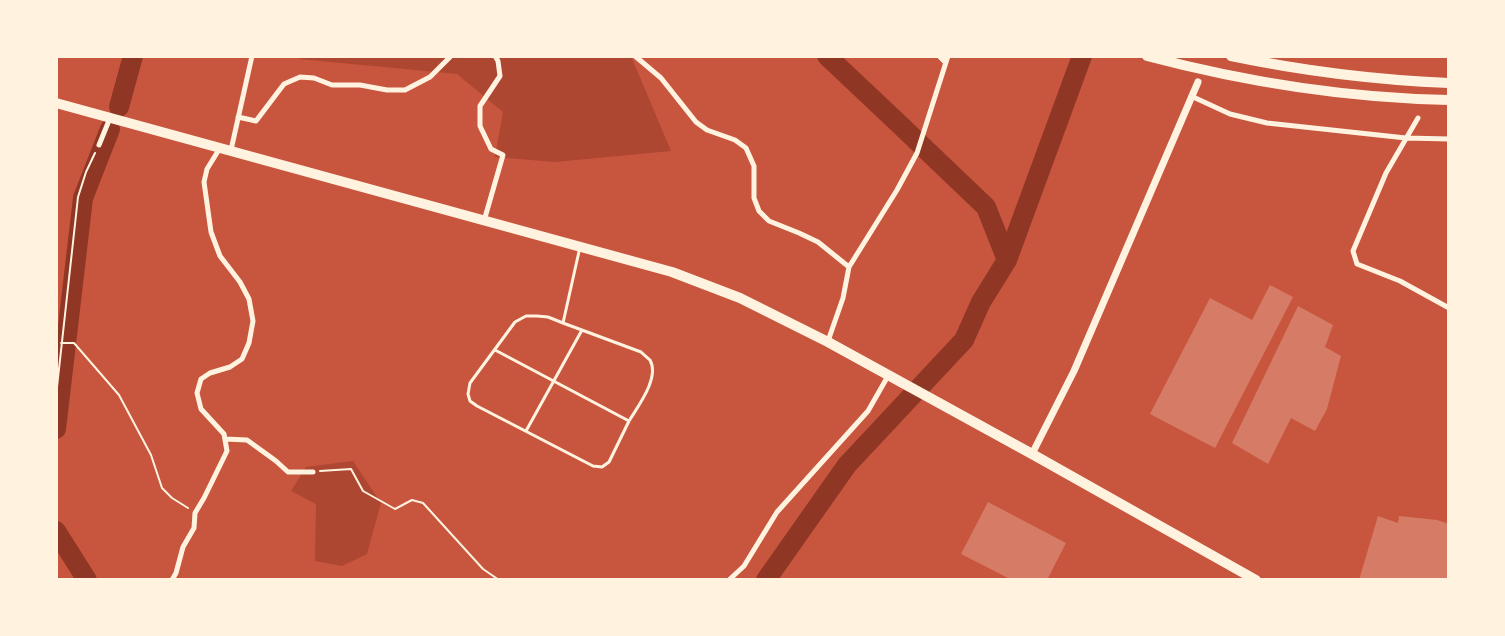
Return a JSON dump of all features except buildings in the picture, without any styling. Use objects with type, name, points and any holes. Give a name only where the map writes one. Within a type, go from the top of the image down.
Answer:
[{"type":"highway","points":[[1147,56],[1183,66],[1264,82],[1357,94],[1449,100]]},
{"type":"highway","points":[[1231,56],[1258,62],[1358,77],[1449,83]]},
{"type":"highway","points":[[56,103],[672,272],[740,298],[828,342],[1256,580]]},
{"type":"street","points":[[231,150],[252,56]]},
{"type":"street","points":[[238,117],[256,121],[284,84],[300,77],[314,78],[332,85],[360,85],[387,90],[405,90],[430,77],[451,56]]},
{"type":"street","points":[[484,221],[502,155],[491,149],[480,126],[480,106],[500,76],[498,61],[494,56]]},
{"type":"street","points":[[635,56],[661,78],[696,122],[707,130],[734,140],[746,148],[754,166],[754,198],[759,211],[768,221],[818,242],[849,267]]},
{"type":"street","points":[[828,342],[843,298],[849,267],[897,190],[917,153],[946,59],[939,56]]},
{"type":"street","points":[[1032,454],[1074,371],[1198,82]]},
{"type":"street","points":[[1192,96],[1230,114],[1267,123],[1406,138],[1449,139]]},
{"type":"street","points":[[99,144],[110,118]]},
{"type":"street","points":[[1418,118],[1386,174],[1353,252],[1357,264],[1400,281],[1449,308]]},
{"type":"street","points":[[172,580],[176,573],[183,547],[194,528],[195,513],[227,451],[224,434],[201,408],[197,393],[201,379],[210,373],[230,367],[242,359],[249,343],[253,321],[249,299],[240,282],[220,256],[211,232],[204,182],[207,169],[220,148]]},
{"type":"street","points":[[729,580],[744,566],[777,512],[868,411],[888,376]]},
{"type":"street","points":[[225,439],[247,440],[288,472],[313,472]]},
{"type":"lane","points":[[563,322],[580,247]]},
{"type":"lane","points":[[526,316],[548,317],[563,322],[641,352],[650,360],[653,374],[647,391],[629,421],[609,462],[602,468],[593,466],[477,406],[470,401],[468,394],[470,383],[516,322],[526,316]]},
{"type":"lane","points":[[526,432],[582,330]]},
{"type":"lane","points":[[495,350],[629,421]]},
{"type":"path","points":[[56,396],[78,197],[86,172],[99,144]]},
{"type":"path","points":[[63,343],[74,343],[119,395],[151,455],[162,488],[172,498],[195,513]]},
{"type":"path","points":[[313,472],[351,469],[363,491],[395,509],[412,500],[423,503],[483,569],[499,580]]},
{"type":"shaded area","points":[[309,56],[631,56],[671,151],[555,162],[495,157],[503,112],[457,74],[299,59]]},
{"type":"shaded area","points":[[353,461],[381,503],[367,554],[342,566],[315,561],[316,504],[291,491],[306,467]]},
{"type":"waterway","points":[[119,107],[133,56]]},
{"type":"waterway","points":[[827,56],[986,207],[1007,260]]},
{"type":"waterway","points":[[766,580],[847,465],[964,340],[981,302],[1007,260],[1082,56]]},
{"type":"waterway","points":[[56,429],[83,198],[110,129]]},
{"type":"waterway","points":[[56,531],[87,580]]}]
